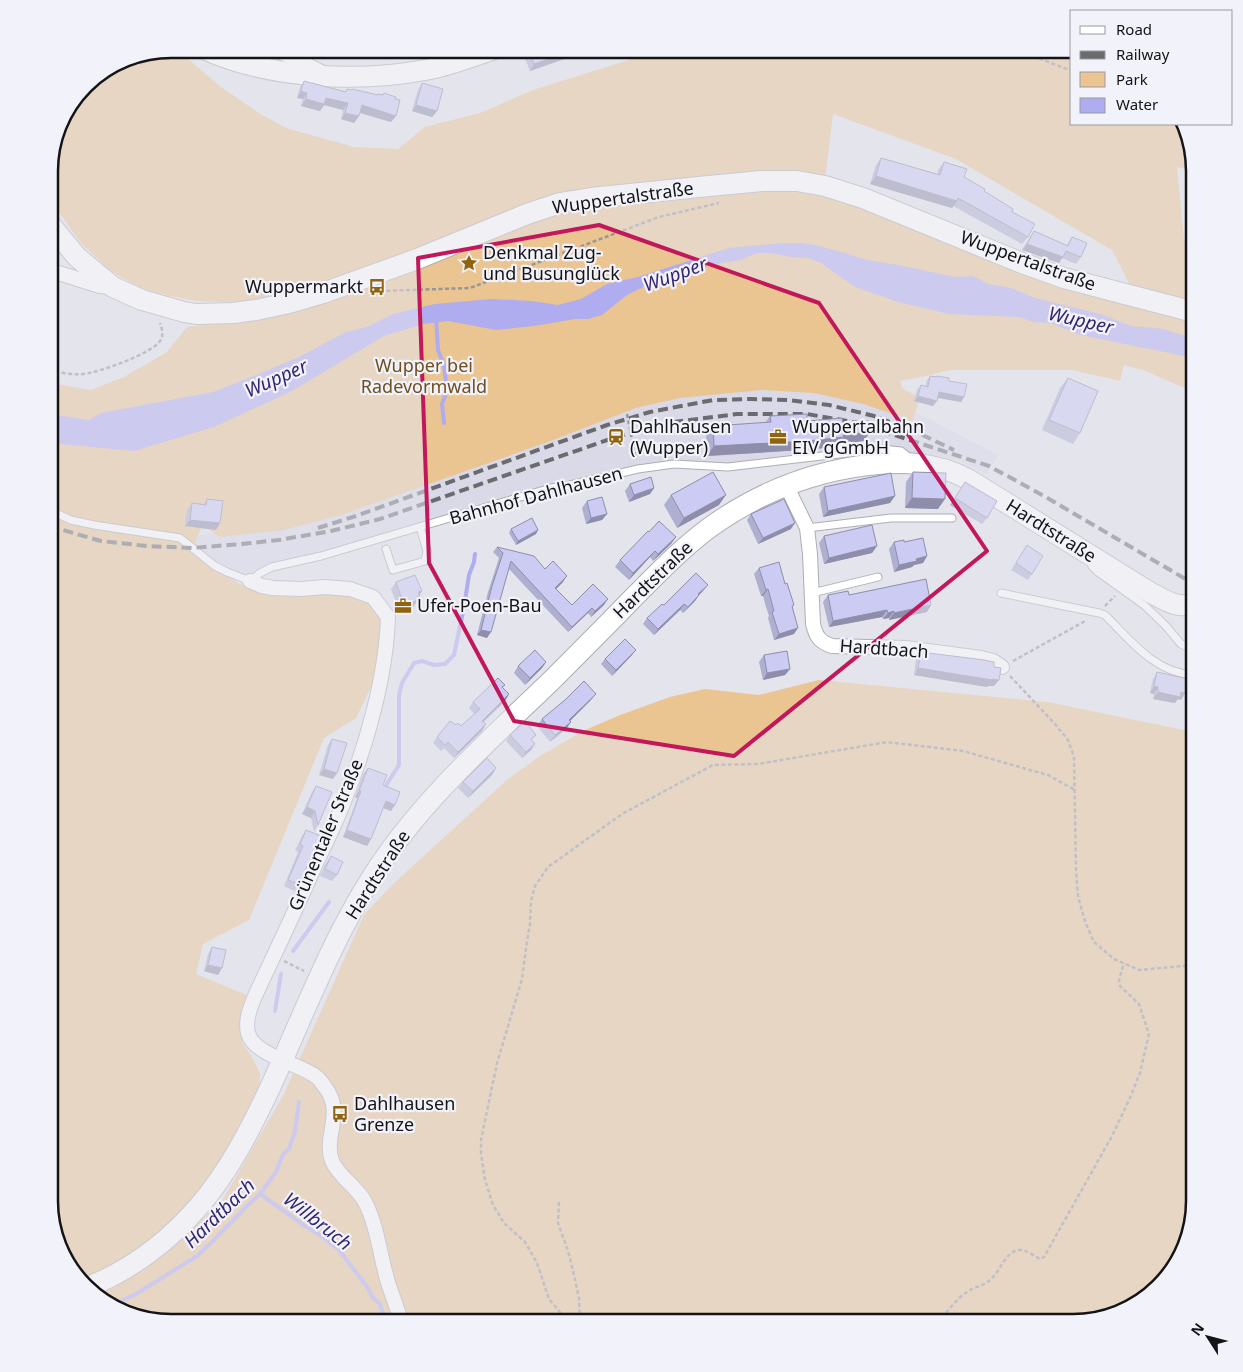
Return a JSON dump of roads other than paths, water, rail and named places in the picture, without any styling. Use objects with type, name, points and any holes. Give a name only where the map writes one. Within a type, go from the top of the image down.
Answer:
[{"type":"main road","points":[[224,58],[251,66],[283,72],[329,76],[382,75],[426,70],[469,58]]},
{"type":"main road","name":"Wuppertalstraße","points":[[58,234],[77,257],[113,287],[126,294],[184,312],[226,314],[289,303],[332,290],[560,203],[591,198],[762,181],[797,181],[825,186],[863,198],[1064,278],[1186,310]]},
{"type":"main road","name":"Hardtstraße","points":[[282,1060],[319,978],[372,876],[398,840],[447,783],[687,546],[737,510],[786,485],[837,470],[860,466],[893,463],[930,465],[956,473],[1151,594],[1166,601],[1186,606]]},
{"type":"main road","points":[[94,1284],[131,1265],[154,1249],[177,1230],[201,1204],[239,1149],[261,1107],[282,1060]]},
{"type":"street","points":[[293,58],[329,76]]},
{"type":"street","points":[[58,273],[100,286],[113,287]]},
{"type":"street","name":"Hardtbach","points":[[786,485],[807,528],[813,624],[814,632],[819,640],[824,643],[841,646],[905,648],[981,658],[993,661],[1002,667]]},
{"type":"street","name":"Grünentaler Straße","points":[[250,581],[273,588],[301,589],[325,587],[350,589],[372,597],[388,617],[387,640],[382,670],[357,766],[343,805],[252,1002],[247,1025],[248,1033],[253,1042],[265,1051],[318,1078],[331,1096],[334,1114],[331,1137],[332,1160],[342,1176],[365,1201],[372,1219],[385,1272],[398,1314]]},
{"type":"lane","name":"Bahnhof Dahlhausen","points":[[250,581],[272,567],[320,556],[551,488],[638,469],[674,464],[728,467],[882,449],[901,451],[916,463]]},
{"type":"lane","name":"Grünentaler Straße","points":[[58,514],[71,520],[94,525],[180,538],[215,566],[250,581]]},
{"type":"lane","points":[[807,528],[891,518],[952,518]]},
{"type":"lane","points":[[386,549],[393,570],[425,561],[427,551],[420,527]]},
{"type":"lane","points":[[1092,556],[1090,562],[1094,568],[1151,612],[1181,644],[1186,646]]},
{"type":"lane","points":[[812,593],[878,577]]},
{"type":"lane","points":[[1001,593],[1099,612],[1149,659],[1174,672],[1186,674]]},
{"type":"water","name":"Wupper","points":[[801,243],[815,245],[867,260],[955,277],[973,276],[988,284],[1011,288],[1035,298],[1100,314],[1131,326],[1164,329],[1186,336],[1186,356],[1080,335],[1050,323],[1033,322],[1020,317],[949,314],[898,302],[855,287],[821,263],[808,258],[757,253],[741,260],[710,265],[669,280],[647,285],[627,295],[602,315],[588,319],[575,319],[496,330],[448,321],[423,324],[384,336],[290,392],[214,427],[134,451],[58,444],[58,415],[89,420],[101,413],[213,392],[301,356],[346,332],[367,327],[393,314],[435,304],[491,299],[532,301],[558,305],[581,299],[607,284],[638,277],[729,248]]},
{"type":"waterway","name":"Hardtbach","points":[[436,318],[438,350],[444,365],[447,391],[442,404],[444,423]]},
{"type":"waterway","name":"Hardtbach","points":[[383,790],[399,765],[399,695],[402,683],[414,663],[422,661],[434,665],[445,664],[454,655],[469,575],[475,554]]},
{"type":"waterway","name":"Hardtbach","points":[[293,951],[329,902]]},
{"type":"waterway","name":"Hardtbach","points":[[275,1011],[281,974]]},
{"type":"waterway","name":"Hardtbach","points":[[119,1302],[136,1294],[197,1256],[260,1194],[276,1172],[283,1154],[289,1149],[295,1131],[299,1102]]},
{"type":"waterway","name":"Willbruch","points":[[260,1194],[339,1250],[368,1288],[373,1298],[380,1304],[383,1314]]},
{"type":"railway","points":[[318,528],[607,425],[650,412],[713,400],[788,400],[829,405],[874,416],[914,431],[954,450]]},
{"type":"railway","points":[[58,529],[101,541],[147,546],[192,548],[279,540],[331,531],[380,519],[616,437],[674,422],[737,414],[807,414],[858,423],[989,466],[1186,579]]},
{"type":"place","name":"Denkmal Zug- und Busunglück","points":[[469,263]]},
{"type":"place","name":"Wuppermarkt","points":[[377,287]]},
{"type":"place","name":"Dahlhausen (Wupper)","points":[[616,437]]},
{"type":"place","name":"Wuppertalbahn EIV gGmbH","points":[[778,437]]},
{"type":"place","name":"Ufer-Poen-Bau","points":[[403,606]]},
{"type":"place","name":"Dahlhausen Grenze","points":[[340,1114]]},
{"type":"park label","name":"Wupper bei Radevormwald","points":[[424,376]]}]
